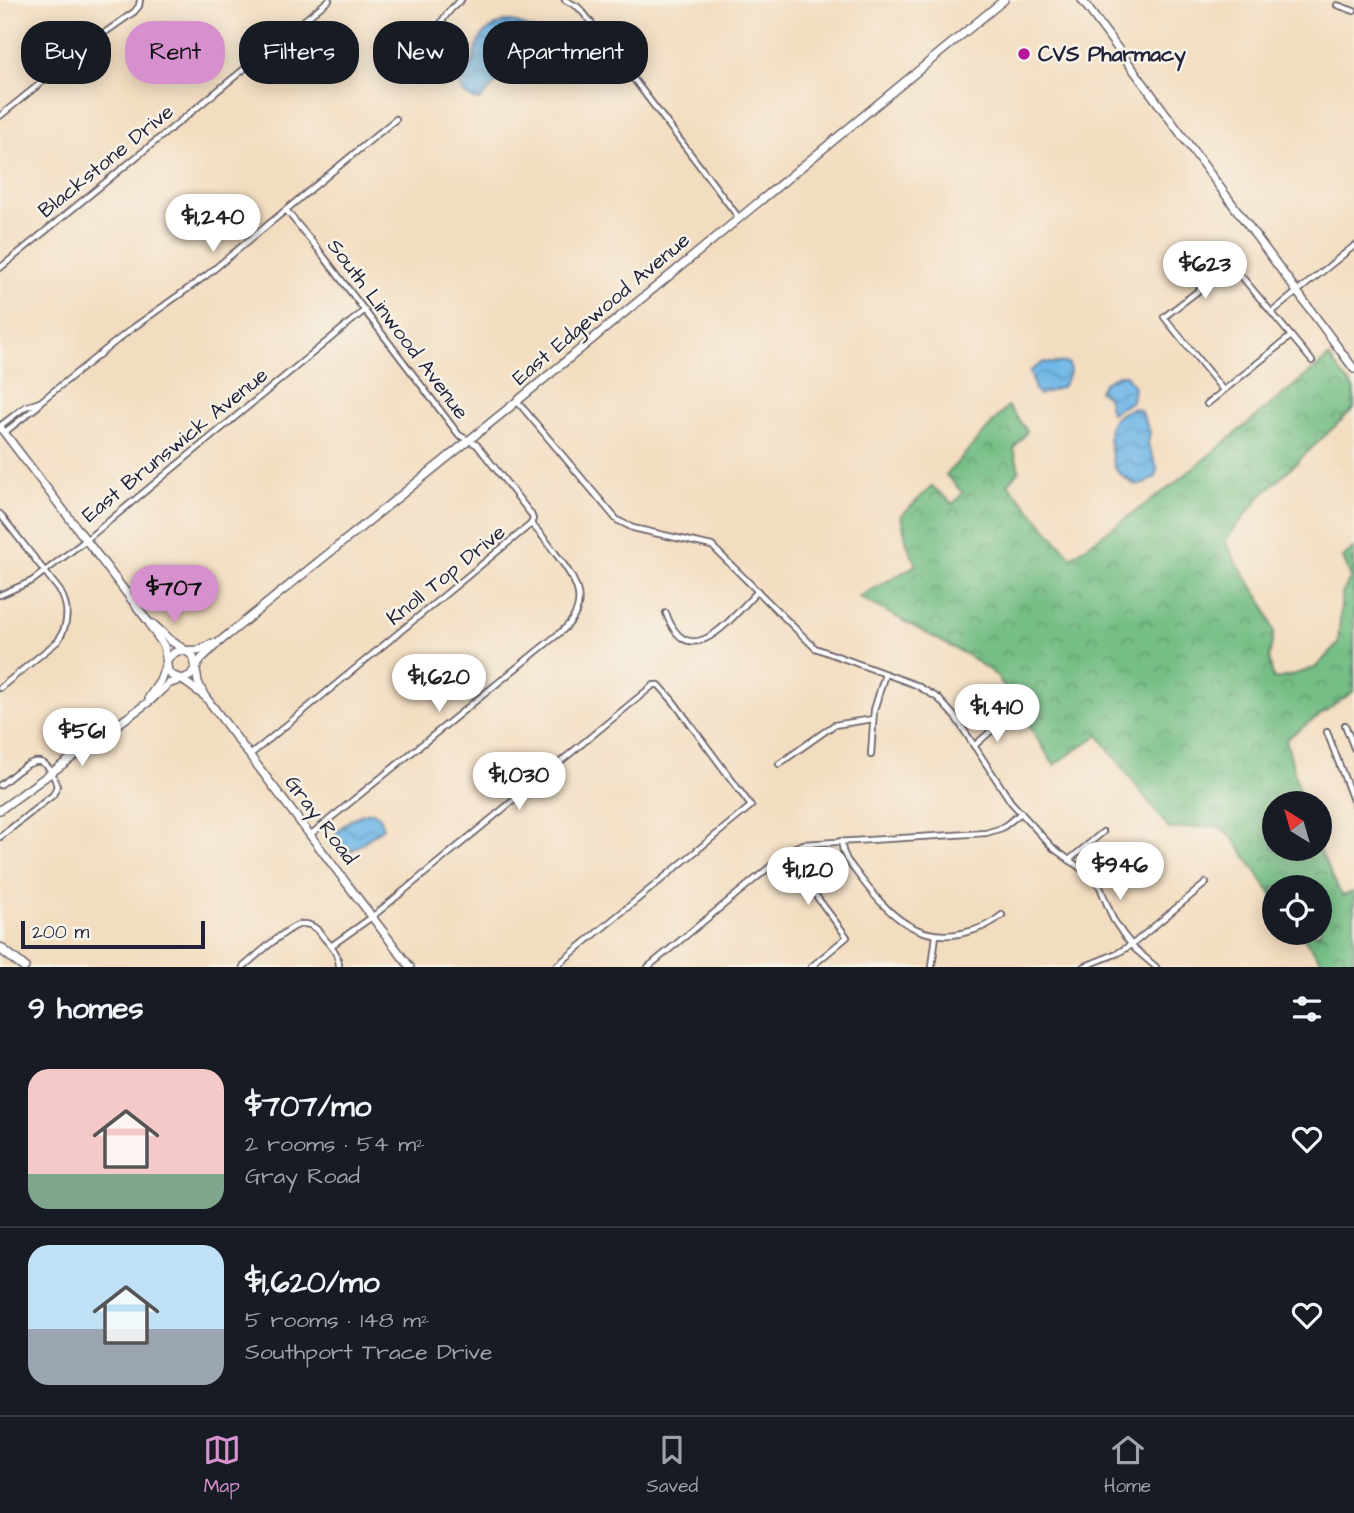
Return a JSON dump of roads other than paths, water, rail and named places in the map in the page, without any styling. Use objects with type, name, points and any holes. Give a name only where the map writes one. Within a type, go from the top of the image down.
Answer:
[{"type":"highway","points":[[0,948],[24,967]]},
{"type":"main road","name":"East Edgewood Avenue","points":[[195,669],[219,642],[517,401],[1004,0]]},
{"type":"main road","points":[[1082,0],[1354,369]]},
{"type":"main road","points":[[1,429],[150,624],[164,646],[168,671],[181,679]]},
{"type":"main road","points":[[0,810],[145,704],[168,684],[190,676],[195,669],[192,655],[183,651],[150,624]]},
{"type":"main road","name":"East Edgewood Avenue","points":[[183,651],[199,650],[219,642]]},
{"type":"main road","points":[[145,704],[160,681],[168,658],[183,651]]},
{"type":"main road","name":"Gray Road","points":[[195,669],[204,695],[410,967]]},
{"type":"main road","name":"Gray Road","points":[[181,679],[204,695]]},
{"type":"street","points":[[0,116],[90,43],[134,12],[140,0]]},
{"type":"street","name":"Blackstone Drive","points":[[0,268],[329,0]]},
{"type":"street","points":[[442,21],[461,0]]},
{"type":"street","points":[[565,0],[578,7],[586,16],[738,218]]},
{"type":"street","points":[[1337,5],[1354,11]]},
{"type":"street","points":[[1,429],[38,407],[40,401],[130,330],[197,283],[396,119]]},
{"type":"street","name":"South Linwood Avenue","points":[[286,210],[459,435],[477,445],[531,514],[531,524],[574,578],[579,598],[575,616],[562,631],[310,835]]},
{"type":"street","points":[[1272,312],[1353,250]]},
{"type":"street","points":[[1223,390],[1164,317],[1231,265],[1312,361]]},
{"type":"street","name":"East Brunswick Avenue","points":[[0,595],[32,581],[86,540],[365,310]]},
{"type":"street","points":[[1207,404],[1291,336]]},
{"type":"street","points":[[517,401],[617,520],[633,528],[712,546],[815,648],[916,685],[938,698],[954,715],[1007,797],[1053,848],[1097,881],[1113,919],[1132,945],[1156,967]]},
{"type":"street","points":[[0,514],[60,591],[67,615],[64,631],[54,645],[0,688]]},
{"type":"street","name":"Knoll Top Drive","points":[[250,755],[531,524]]},
{"type":"street","points":[[666,612],[671,628],[684,640],[700,642],[713,636],[758,591]]},
{"type":"street","points":[[871,755],[873,719],[885,674]]},
{"type":"street","points":[[331,946],[372,916],[656,684],[662,687],[673,701],[751,806],[555,967]]},
{"type":"street","points":[[779,764],[834,725],[873,719]]},
{"type":"street","points":[[974,746],[999,720]]},
{"type":"street","points":[[1345,725],[1354,748]]},
{"type":"street","points":[[1327,732],[1354,803]]},
{"type":"street","points":[[0,785],[32,762],[41,762],[52,772],[57,786],[53,795],[0,837]]},
{"type":"street","points":[[648,967],[777,861],[784,859],[791,849],[841,841],[986,834],[1002,828],[1021,813]]},
{"type":"street","points":[[1069,860],[1103,832]]},
{"type":"street","points":[[841,841],[849,862],[891,912],[914,929],[936,935],[959,934],[981,928],[1002,915]]},
{"type":"street","points":[[784,859],[792,864],[847,937],[811,967]]},
{"type":"street","points":[[1083,967],[1132,945],[1206,883]]},
{"type":"street","points":[[243,967],[298,924],[314,926],[338,957],[339,967]]},
{"type":"street","points":[[932,967],[936,935]]},
{"type":"water","points":[[483,35],[483,84],[496,84],[480,100],[465,94],[458,84],[469,84],[469,68]]},
{"type":"water","points":[[1044,362],[1069,364],[1070,373],[1062,387],[1039,395],[1030,371]]},
{"type":"water","points":[[1126,375],[1134,387],[1132,401],[1111,413],[1107,397],[1099,391],[1108,380]]},
{"type":"water","points":[[1133,408],[1140,410],[1150,432],[1148,444],[1157,468],[1156,477],[1144,484],[1135,485],[1115,467],[1109,435],[1115,419]]},
{"type":"water","points":[[373,812],[379,816],[383,828],[347,854],[335,835],[352,819]]},
{"type":"place","name":"CVS Pharmacy","points":[[1024,54]]}]
